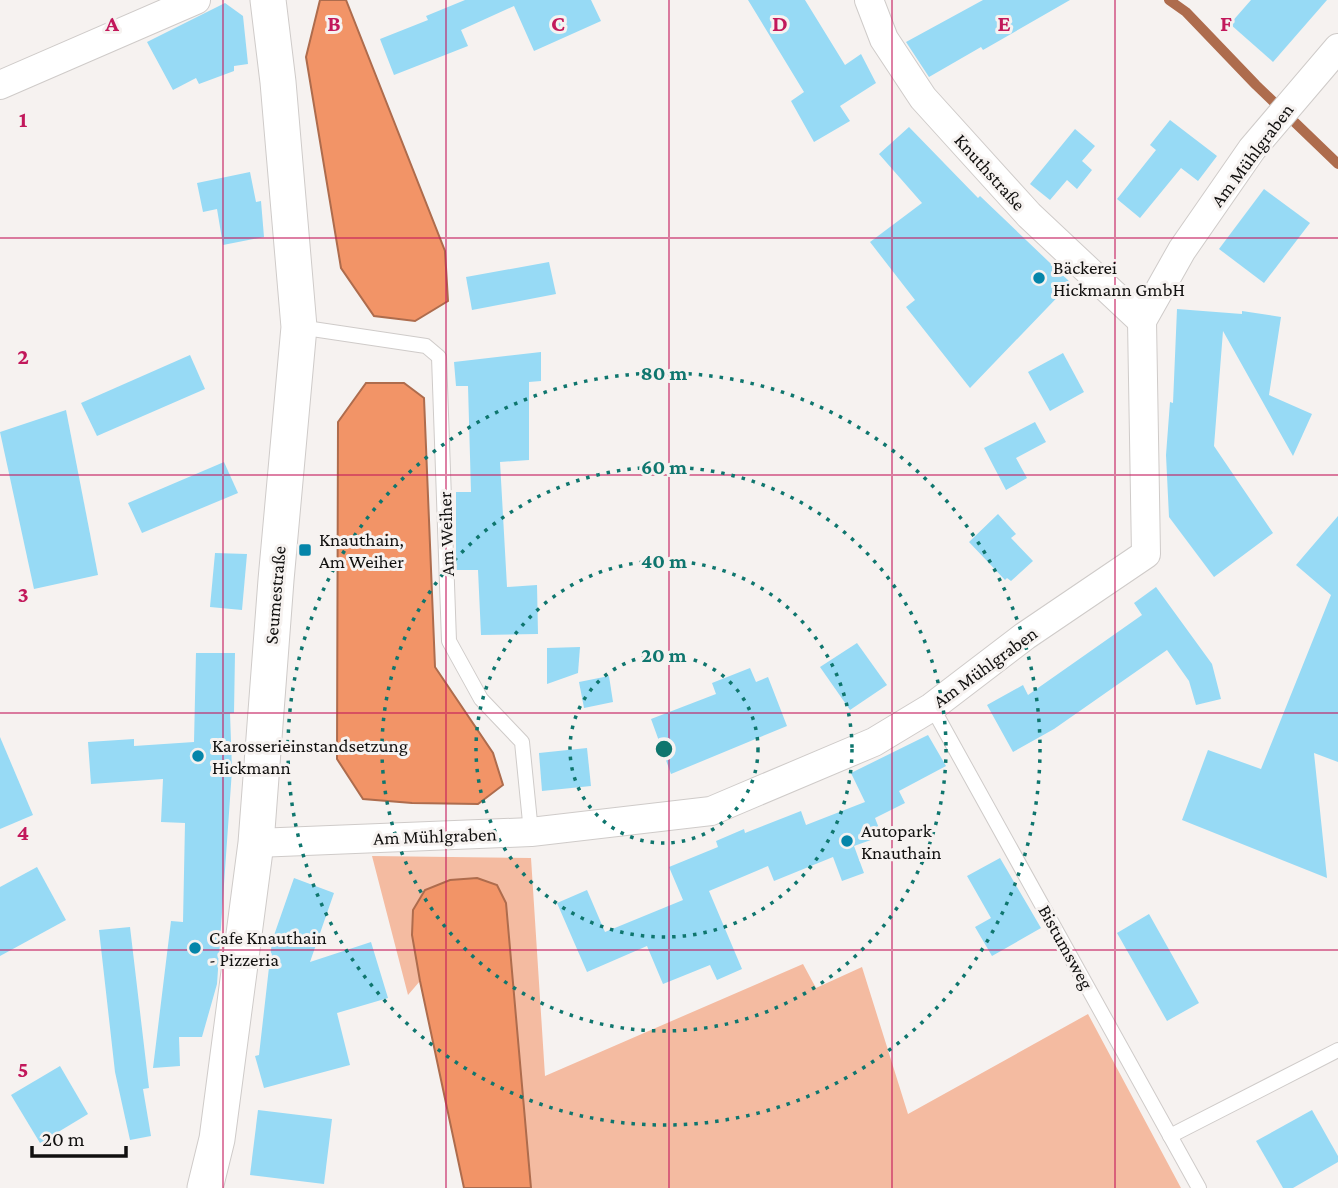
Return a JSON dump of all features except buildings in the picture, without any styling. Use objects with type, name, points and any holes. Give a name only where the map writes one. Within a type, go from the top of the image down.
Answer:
[{"type":"street","points":[[0,85],[195,0]]},
{"type":"street","name":"Seumestraße","points":[[205,1188],[217,1139],[256,844],[299,327],[278,82],[268,0]]},
{"type":"street","name":"Knuthstraße","points":[[869,0],[884,39],[923,98],[1029,215],[1142,321]]},
{"type":"street","name":"Am Mühlgraben","points":[[256,844],[531,832],[711,811],[874,742],[932,707],[1025,636],[1146,554],[1142,321],[1182,250],[1252,149],[1338,48]]},
{"type":"lane","name":"Am Weiher","points":[[299,327],[426,345],[439,357],[449,641],[481,699],[522,742],[531,832]]},
{"type":"lane","name":"Bistumsweg","points":[[932,707],[1199,1188]]},
{"type":"lane","points":[[1170,1136],[1338,1049]]},
{"type":"shaded area","points":[[320,0],[346,0],[445,251],[448,301],[415,321],[374,316],[341,268],[306,57]]},
{"type":"shaded area","points":[[366,383],[404,383],[424,398],[435,667],[493,753],[503,785],[478,804],[363,799],[337,759],[338,422]]},
{"type":"shaded area","points":[[372,856],[531,858],[545,1076],[803,964],[816,988],[862,967],[908,1114],[1088,1014],[1181,1188],[531,1188],[506,903],[425,890],[413,910],[412,935],[420,981],[408,995]]},
{"type":"shaded area","points":[[477,878],[497,885],[506,903],[531,1188],[464,1188],[420,981],[412,935],[413,910],[425,890],[450,880]]},
{"type":"waterway","points":[[1169,0],[1186,12],[1256,85],[1338,164]]},
{"type":"place","name":"Bäckerei Hickmann GmbH","points":[[1039,278]]},
{"type":"place","name":"Knauthain, Am Weiher","points":[[305,550]]},
{"type":"place","name":"Karosserieinstandsetzung Hickmann","points":[[198,756]]},
{"type":"place","name":"Autopark Knauthain","points":[[847,841]]},
{"type":"place","name":"Cafe Knauthain - Pizzeria","points":[[195,948]]}]
